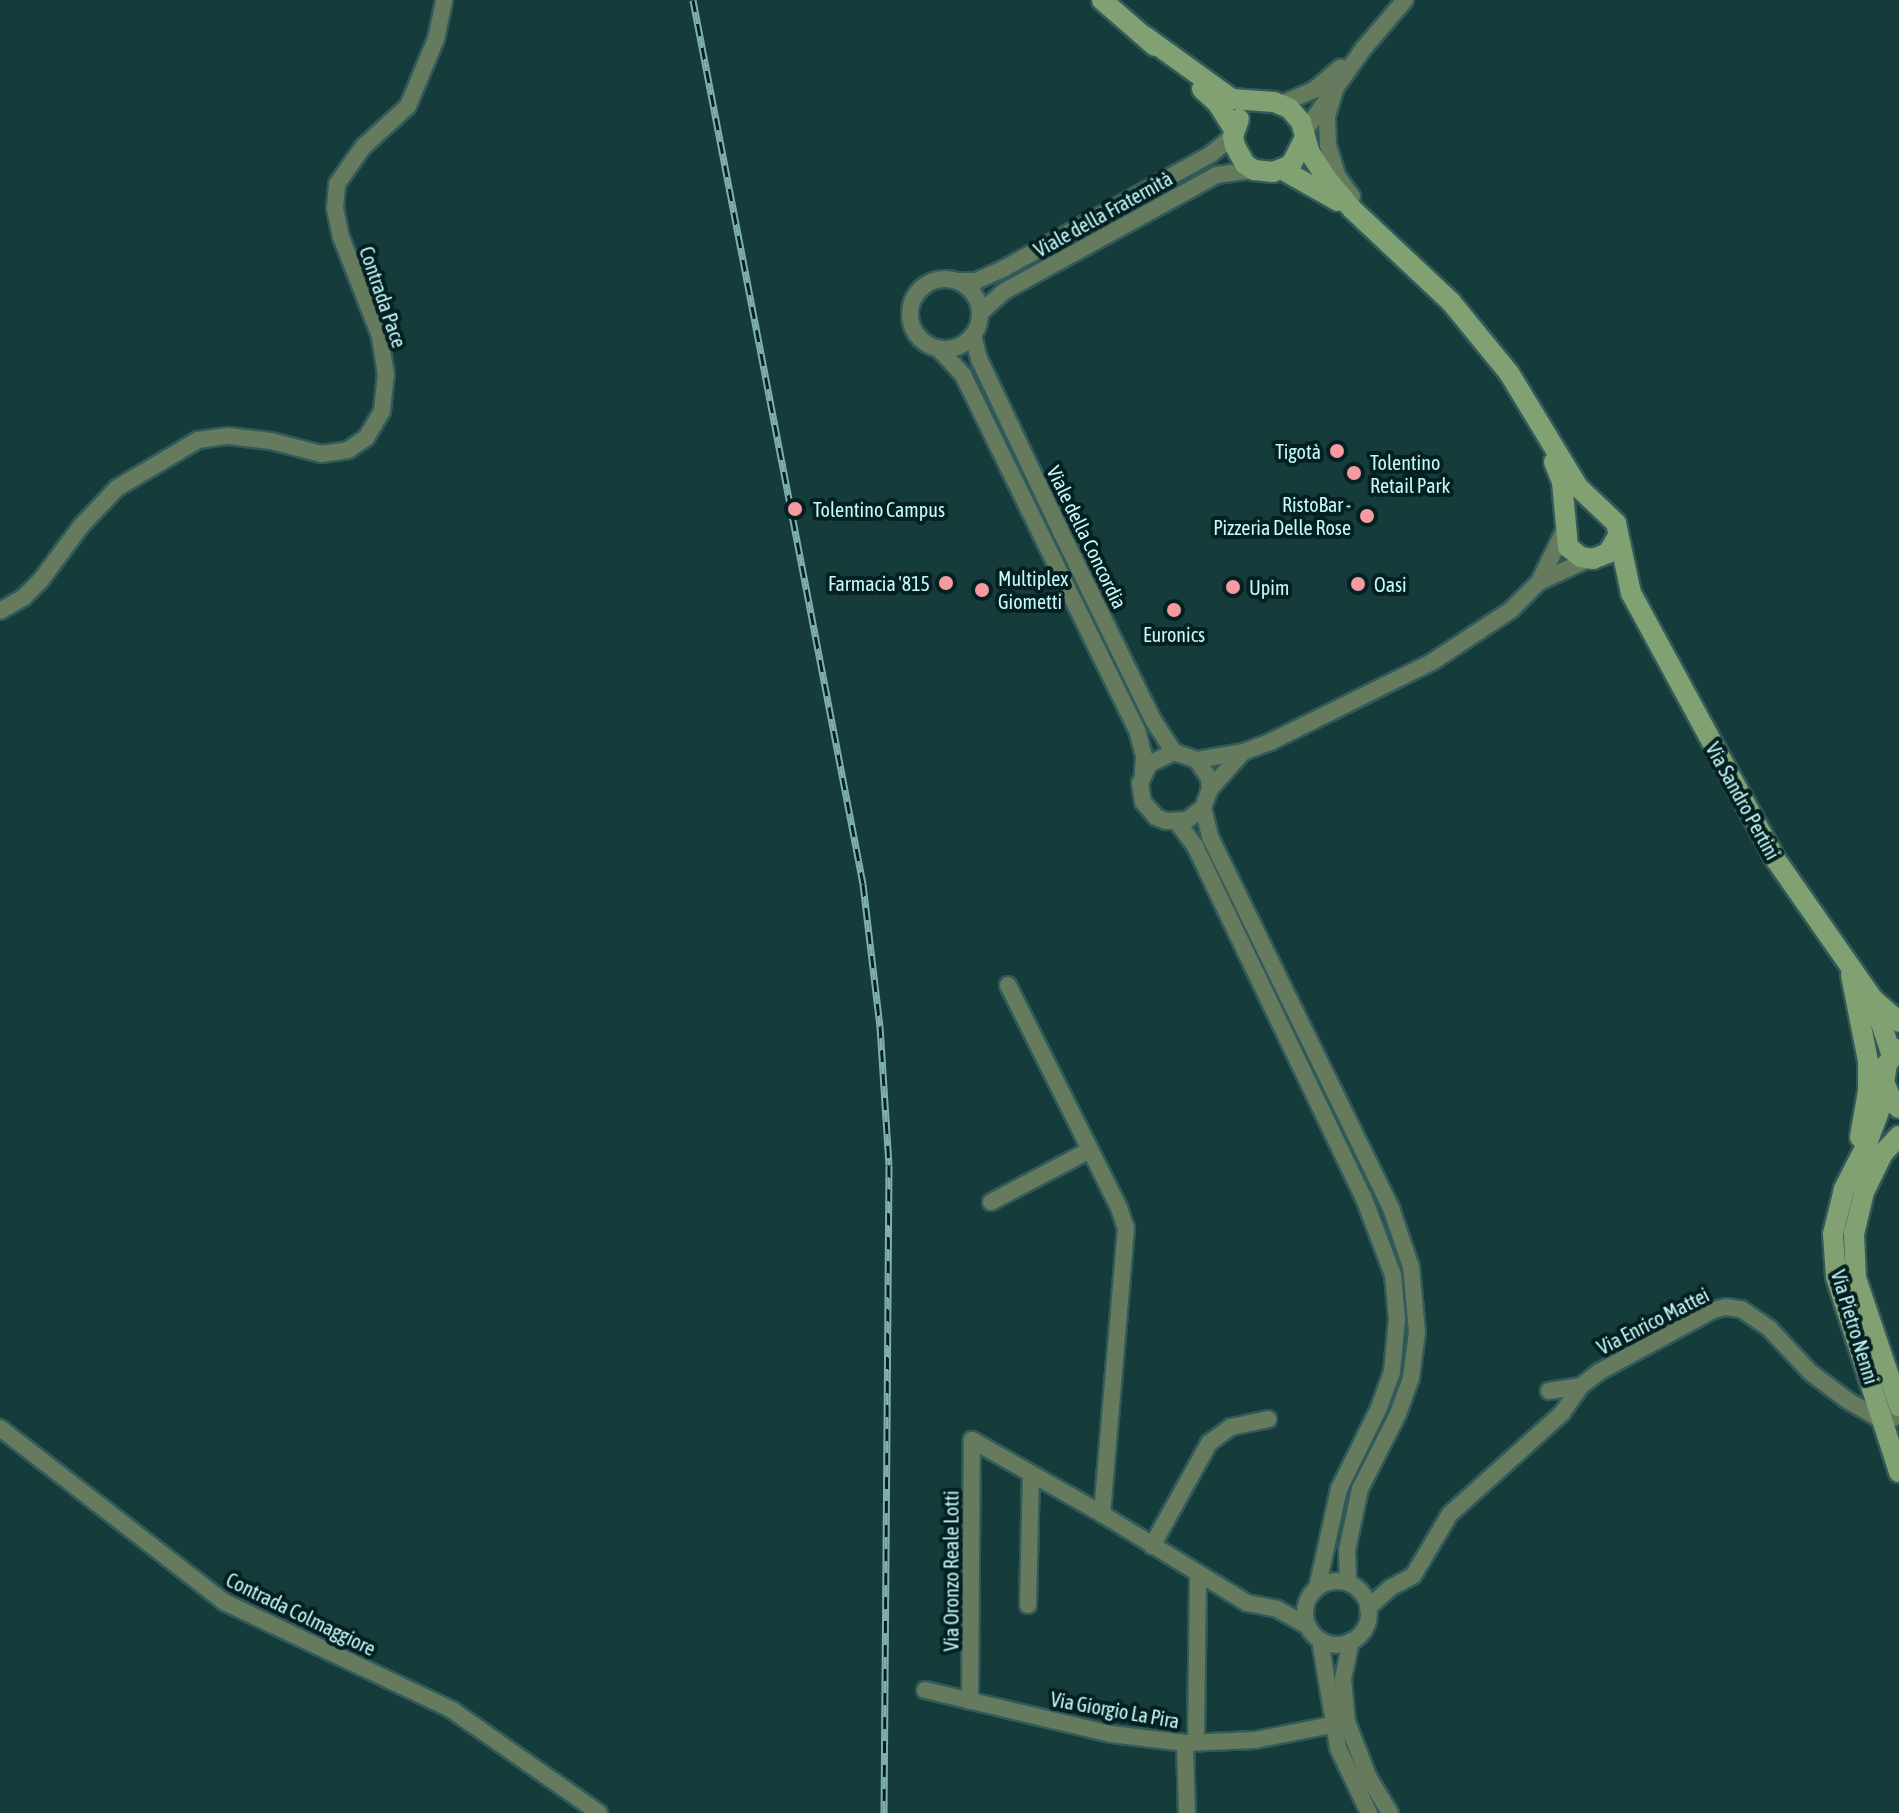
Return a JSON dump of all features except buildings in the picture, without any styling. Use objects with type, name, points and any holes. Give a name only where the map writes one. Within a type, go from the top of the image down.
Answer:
[{"type":"main road","points":[[1102,0],[1218,104],[1234,133],[1239,156],[1254,170]]},
{"type":"main road","points":[[1146,37],[1232,99],[1271,103]]},
{"type":"main road","points":[[1234,133],[1243,112],[1271,103]]},
{"type":"main road","name":"Via Sandro Pertini","points":[[1271,103],[1296,115],[1326,178],[1352,209],[1471,325],[1509,373],[1578,487],[1597,506],[1612,515],[1631,593],[1776,860],[1873,999],[1899,1022]]},
{"type":"main road","points":[[1283,170],[1298,157],[1304,135]]},
{"type":"main road","name":"Via Sandro Pertini","points":[[1254,170],[1283,170],[1352,209]]},
{"type":"main road","name":"Via Sandro Pertini","points":[[1545,436],[1562,482],[1568,547],[1591,559],[1631,593]]},
{"type":"main road","points":[[1565,528],[1581,507],[1597,506]]},
{"type":"main road","points":[[1591,559],[1608,553],[1616,539]]},
{"type":"main road","points":[[1848,964],[1868,1061],[1868,1091],[1853,1171]]},
{"type":"main road","name":"Via Sandro Pertini","points":[[1873,999],[1895,1052]]},
{"type":"main road","name":"Via Pietro Nenni","points":[[1895,1052],[1884,1073],[1893,1100],[1844,1189],[1833,1234],[1836,1277],[1899,1406]]},
{"type":"main road","name":"Via Pietro Nenni","points":[[1899,1136],[1883,1153],[1864,1192],[1854,1234],[1856,1278],[1865,1331],[1891,1418],[1899,1472]]},
{"type":"street","name":"Contrada Pace","points":[[0,611],[24,597],[41,580],[81,526],[117,488],[198,440],[228,436],[271,441],[321,454],[348,450],[366,438],[382,411],[386,375],[380,336],[341,237],[335,208],[337,184],[363,147],[408,106],[436,39],[444,0]]},
{"type":"street","points":[[1304,135],[1364,48],[1405,0]]},
{"type":"street","points":[[1271,103],[1314,90],[1364,48]]},
{"type":"street","points":[[1335,90],[1327,117],[1333,163],[1345,186],[1384,238]]},
{"type":"street","name":"Viale della Fraternità","points":[[959,281],[976,281],[1003,269],[1211,154],[1234,133]]},
{"type":"street","name":"Viale della Fraternità","points":[[980,313],[1003,292],[1217,175],[1254,170]]},
{"type":"street","points":[[938,348],[957,347],[973,335],[980,313],[974,294],[959,281],[939,279],[929,282],[914,296],[910,306],[912,327],[917,336],[938,348],[963,375],[1137,730],[1144,756],[1140,792],[1148,810],[1166,821],[1177,822],[1196,815],[1203,808],[1210,789],[1243,752]]},
{"type":"street","name":"Viale della Concordia","points":[[973,335],[979,359],[1061,532],[1153,720],[1174,752]]},
{"type":"street","points":[[1143,772],[1156,757],[1174,752],[1197,760],[1243,752],[1432,662],[1511,610],[1539,582],[1565,528]]},
{"type":"street","points":[[1539,582],[1591,559]]},
{"type":"street","points":[[1197,760],[1209,778],[1210,789]]},
{"type":"street","points":[[1203,808],[1211,839],[1391,1208],[1411,1267],[1417,1332],[1411,1378],[1398,1414],[1360,1489],[1347,1550],[1352,1585],[1368,1608],[1365,1628],[1351,1641],[1332,1644],[1320,1640]]},
{"type":"street","points":[[1177,822],[1195,846],[1363,1196],[1393,1275],[1397,1319],[1392,1372],[1379,1408],[1339,1489],[1314,1592],[1305,1607],[1308,1626]]},
{"type":"street","points":[[1008,985],[1126,1228],[1102,1514]]},
{"type":"street","points":[[991,1202],[1090,1150]]},
{"type":"street","name":"Via Enrico Mattei","points":[[1368,1608],[1390,1588],[1413,1576],[1450,1514],[1562,1413],[1581,1386],[1599,1372],[1666,1334],[1726,1307],[1741,1309],[1769,1328],[1810,1372],[1891,1418]]},
{"type":"street","name":"Via Enrico Mattei","points":[[1549,1391],[1581,1386]]},
{"type":"street","points":[[1152,1546],[1209,1443],[1231,1427],[1268,1419]]},
{"type":"street","name":"Contrada Colmaggiore","points":[[0,1428],[224,1602],[452,1710],[599,1813]]},
{"type":"street","name":"Via Oronzo Reale Lotti","points":[[970,1701],[972,1440],[1031,1475]]},
{"type":"street","points":[[1028,1605],[1031,1475],[1102,1514],[1247,1603],[1277,1609],[1308,1626],[1320,1640],[1340,1724],[1390,1813]]},
{"type":"street","points":[[1187,1813],[1198,1575]]},
{"type":"street","points":[[1277,1609],[1335,1581],[1390,1588]]},
{"type":"street","points":[[1351,1641],[1343,1679],[1338,1748],[1369,1813]]},
{"type":"street","name":"Via Giorgio La Pira","points":[[925,1690],[1111,1734],[1190,1742],[1255,1740],[1340,1724]]},
{"type":"railway","points":[[693,0],[863,884],[880,1026],[889,1165],[884,1813]]},
{"type":"place","name":"Tigotà","points":[[1337,451]]},
{"type":"place","name":"Tolentino Retail Park","points":[[1354,473]]},
{"type":"place","name":"Tolentino Campus","points":[[795,509]]},
{"type":"place","name":"RistoBar - Pizzeria Delle Rose","points":[[1367,516]]},
{"type":"place","name":"Farmacia '815","points":[[946,583]]},
{"type":"place","name":"Oasi","points":[[1358,584]]},
{"type":"place","name":"Upim","points":[[1233,587]]},
{"type":"place","name":"Multiplex Giometti","points":[[982,590]]},
{"type":"place","name":"Euronics","points":[[1174,610]]}]
